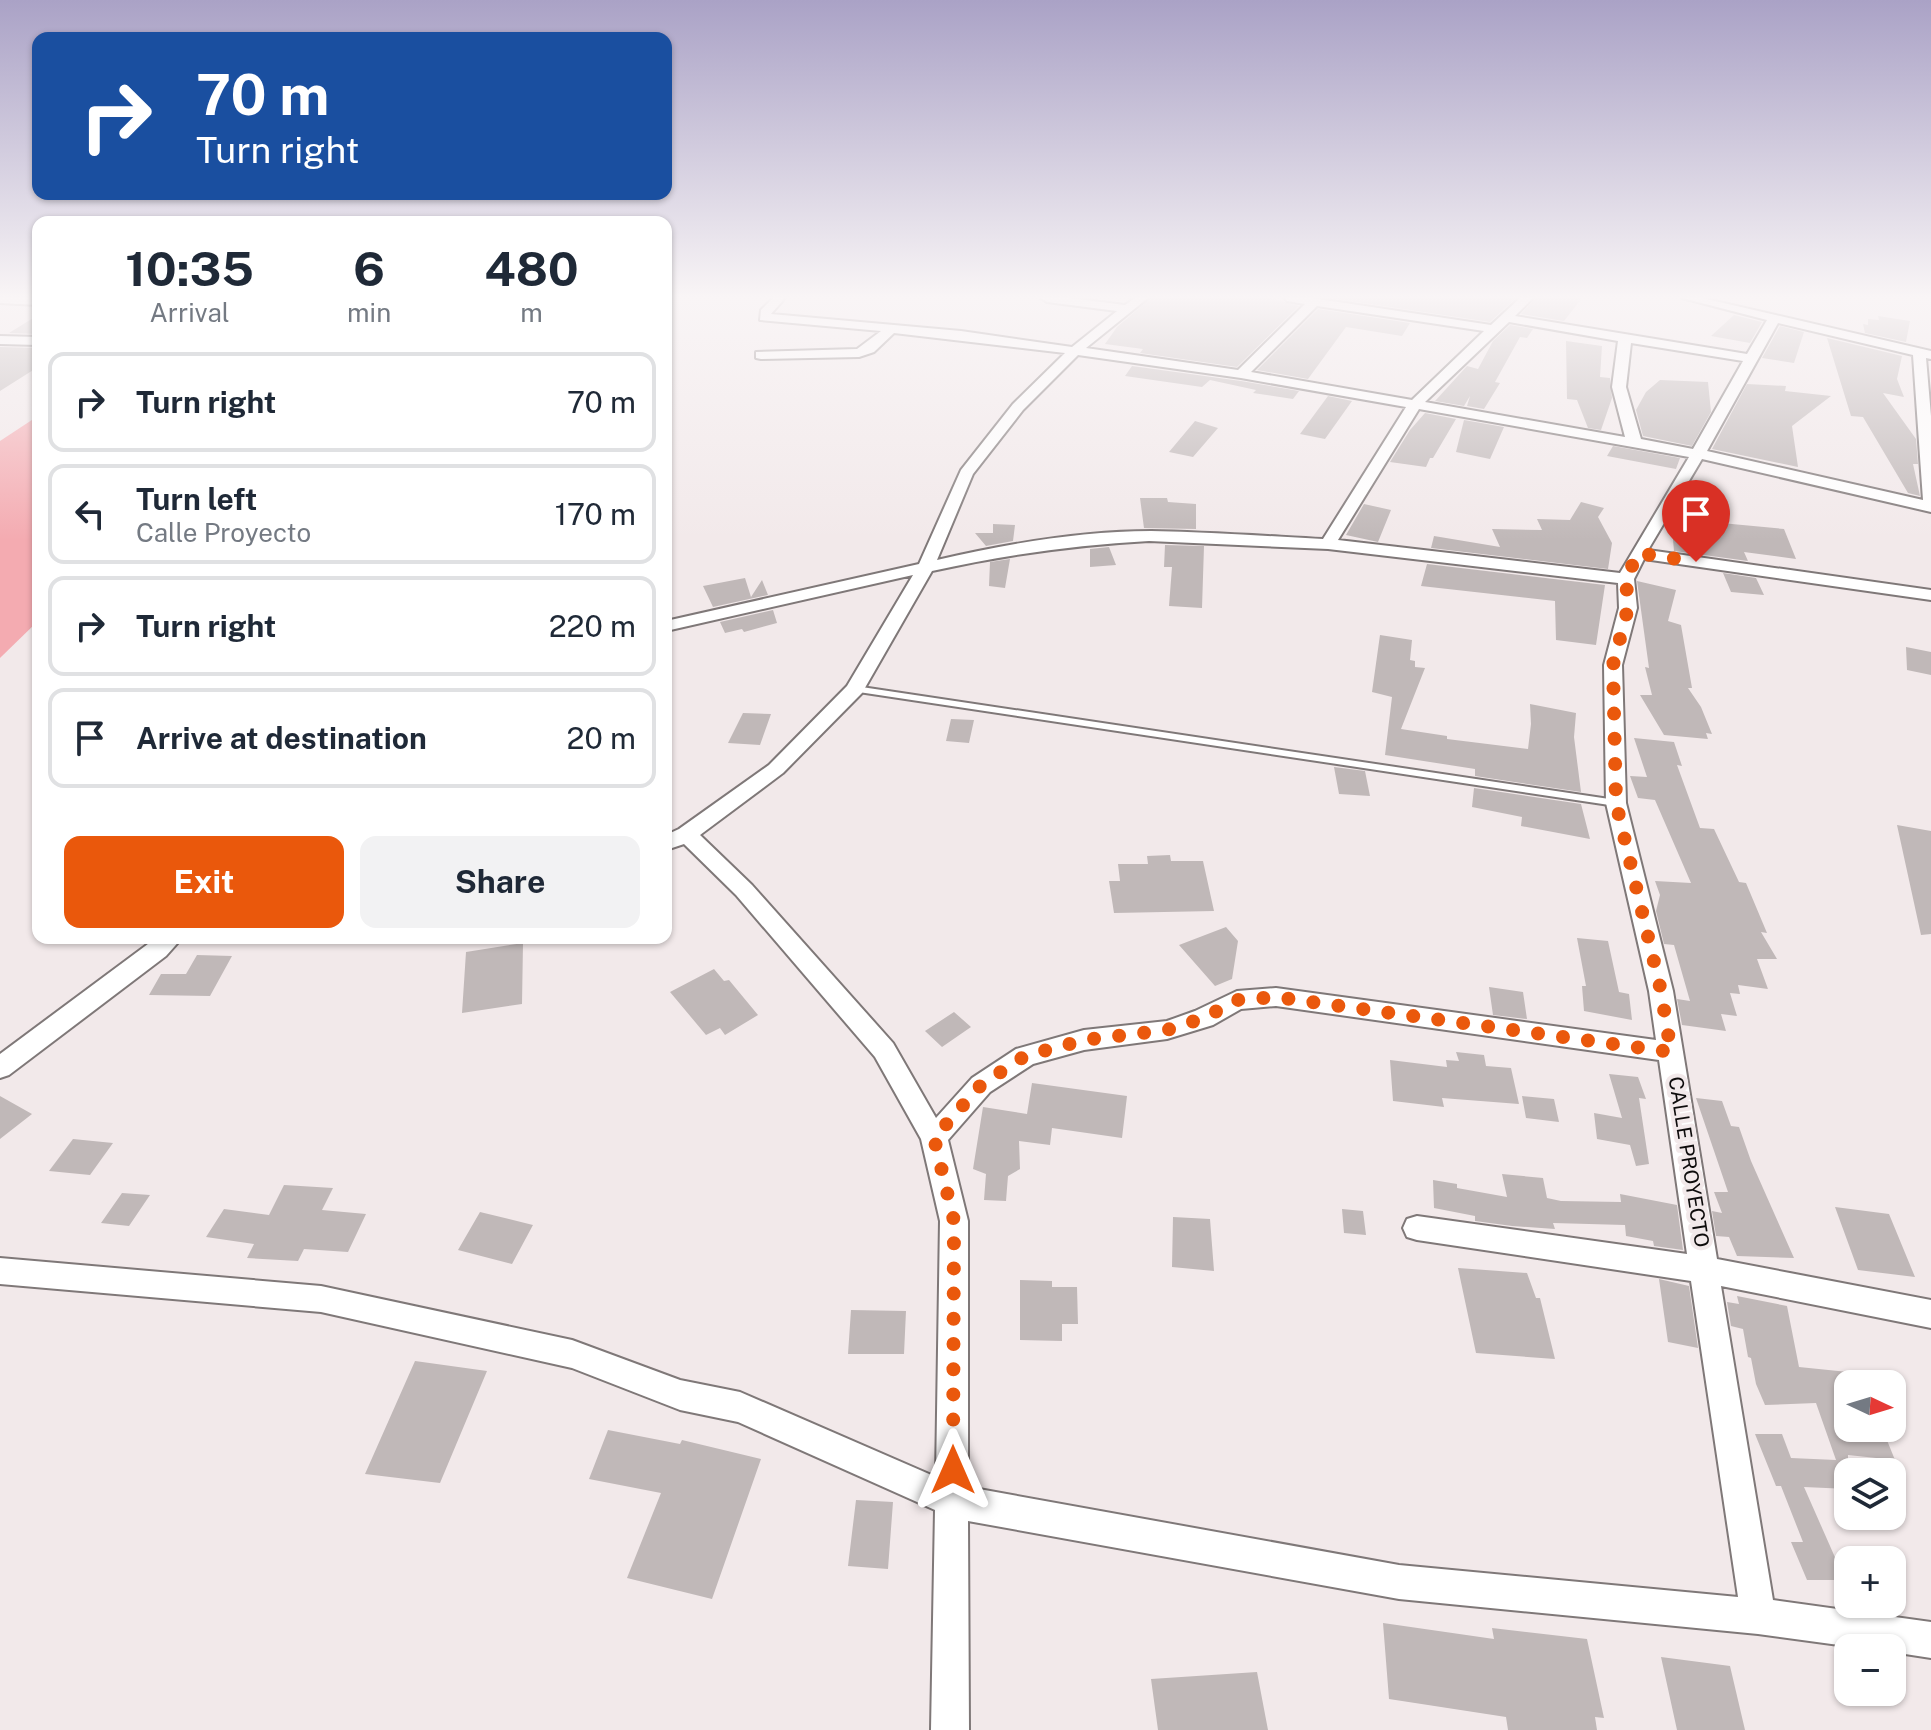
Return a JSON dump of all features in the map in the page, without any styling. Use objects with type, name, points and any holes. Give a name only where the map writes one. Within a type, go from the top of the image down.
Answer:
[{"type":"street","points":[[950,1730],[954,1221],[934,1138],[884,1050],[744,890],[676,838],[776,769],[855,689],[926,567],[966,473],[1018,407],[1047,379]]},
{"type":"street","points":[[1268,379],[1699,454],[1931,506],[1926,379]]},
{"type":"street","points":[[1328,544],[1415,404],[1442,379]]},
{"type":"street","points":[[1620,379],[1619,387],[1634,442]]},
{"type":"street","name":"CALLE PROYECTO","points":[[1741,379],[1638,553],[1626,579],[1628,608],[1613,665],[1616,803],[1661,991],[1707,1270],[1758,1616]]},
{"type":"street","points":[[672,625],[989,553],[1095,539],[1162,537],[1328,544],[1626,579]]},
{"type":"street","points":[[1638,553],[1931,595]]},
{"type":"street","points":[[0,1068],[164,944]]},
{"type":"street","points":[[934,1138],[981,1085],[1025,1056],[1084,1040],[1167,1030],[1204,1018],[1237,1000],[1276,997],[1671,1052]]},
{"type":"street","points":[[1417,1228],[1707,1270],[1931,1314]]},
{"type":"street","points":[[0,1271],[321,1299],[572,1354],[680,1395],[740,1407],[952,1501],[1399,1582],[1758,1616],[1931,1640]]},
{"type":"lane","points":[[855,689],[1616,803]]},
{"type":"shaded area","points":[[32,420],[32,627],[0,658],[0,441]]},
{"type":"building","points":[[0,379],[19,379],[0,391]]},
{"type":"building","points":[[1144,379],[1225,379],[1299,391],[1293,399],[1253,393],[1256,390],[1210,380],[1202,387]]},
{"type":"building","points":[[1455,379],[1497,379],[1495,382],[1500,383],[1484,409],[1467,406],[1470,396],[1464,406],[1435,401]]},
{"type":"building","points":[[1567,379],[1610,379],[1612,398],[1601,430],[1588,428],[1577,400],[1567,399]]},
{"type":"building","points":[[1840,379],[1897,379],[1904,397],[1883,393],[1916,439],[1918,464],[1913,464],[1920,496],[1908,493],[1863,417],[1851,416]]},
{"type":"building","points":[[1660,380],[1708,382],[1711,412],[1692,446],[1643,436],[1636,410],[1646,392]]},
{"type":"building","points":[[1747,384],[1786,386],[1785,391],[1831,396],[1792,426],[1798,467],[1712,449]]},
{"type":"building","points":[[1328,396],[1352,401],[1325,439],[1300,434]]},
{"type":"building","points":[[1425,413],[1456,419],[1433,458],[1426,467],[1390,462],[1410,430]]},
{"type":"building","points":[[1464,420],[1504,427],[1490,459],[1456,452]]},
{"type":"building","points":[[1195,421],[1218,428],[1193,457],[1169,452]]},
{"type":"building","points":[[1613,446],[1680,458],[1676,469],[1607,456]]},
{"type":"building","points":[[1140,498],[1167,498],[1168,502],[1196,504],[1196,529],[1144,528]]},
{"type":"building","points":[[1581,502],[1604,508],[1598,517],[1612,543],[1608,569],[1431,548],[1434,536],[1500,547],[1492,529],[1542,530],[1537,519],[1570,520]]},
{"type":"building","points":[[1364,504],[1391,510],[1378,542],[1346,535]]},
{"type":"building","points":[[1680,504],[1701,508],[1700,521],[1784,529],[1796,559],[1744,552],[1748,561],[1674,551],[1671,517]]},
{"type":"building","points":[[993,524],[1015,525],[1013,541],[986,546],[975,533],[993,533]]},
{"type":"building","points":[[1165,545],[1204,546],[1202,608],[1169,606],[1172,567],[1164,567]]},
{"type":"building","points":[[1109,547],[1116,565],[1090,567],[1090,549]]},
{"type":"building","points":[[1010,559],[1005,588],[989,586],[990,562]]},
{"type":"building","points":[[1427,564],[1605,585],[1596,645],[1556,640],[1555,601],[1421,586]]},
{"type":"building","points":[[1723,573],[1756,578],[1764,595],[1731,592]]},
{"type":"building","points":[[745,578],[751,597],[762,580],[768,595],[713,607],[703,586]]},
{"type":"building","points":[[1637,581],[1676,590],[1668,621],[1681,625],[1692,688],[1688,688],[1701,707],[1712,734],[1706,733],[1708,739],[1664,735],[1640,695],[1652,695],[1645,667],[1649,668]]},
{"type":"building","points":[[773,610],[777,623],[744,632],[742,629],[725,633],[720,622]]},
{"type":"building","points":[[1380,635],[1412,640],[1410,660],[1415,661],[1415,667],[1425,668],[1401,729],[1447,736],[1447,739],[1528,749],[1530,704],[1576,713],[1574,737],[1581,792],[1475,776],[1475,769],[1385,755],[1392,697],[1372,692]]},
{"type":"building","points":[[1906,647],[1931,652],[1931,675],[1907,670]]},
{"type":"building","points":[[743,713],[771,714],[760,745],[728,743]]},
{"type":"building","points":[[951,719],[974,720],[969,743],[946,741]]},
{"type":"building","points":[[1634,738],[1674,742],[1682,766],[1677,765],[1700,828],[1714,829],[1739,882],[1746,883],[1767,933],[1761,932],[1777,959],[1757,959],[1768,989],[1738,985],[1740,994],[1730,993],[1737,1016],[1721,1014],[1726,1031],[1682,1025],[1677,999],[1690,1001],[1674,945],[1664,944],[1656,911],[1660,895],[1655,881],[1691,883],[1655,800],[1638,798],[1630,776],[1647,777]]},
{"type":"building","points":[[1334,767],[1365,771],[1370,796],[1339,794]]},
{"type":"building","points":[[1474,788],[1581,804],[1590,839],[1521,826],[1522,817],[1472,807]]},
{"type":"building","points":[[1897,825],[1931,831],[1931,934],[1921,935]]},
{"type":"building","points":[[1170,855],[1171,861],[1203,861],[1214,911],[1114,913],[1109,881],[1120,881],[1118,864],[1148,864],[1147,856]]},
{"type":"building","points":[[1226,927],[1238,941],[1232,979],[1215,986],[1179,945]]},
{"type":"building","points":[[1577,938],[1608,941],[1619,992],[1629,994],[1632,1020],[1584,1011],[1582,986],[1586,986]]},
{"type":"building","points":[[523,944],[522,1004],[462,1013],[466,952]]},
{"type":"building","points":[[197,955],[232,956],[210,996],[149,995],[161,974],[186,974]]},
{"type":"building","points":[[714,969],[724,981],[729,980],[758,1015],[725,1035],[720,1028],[706,1035],[670,992]]},
{"type":"building","points":[[1489,987],[1523,992],[1527,1019],[1493,1015]]},
{"type":"building","points":[[954,1012],[971,1027],[942,1047],[925,1031]]},
{"type":"building","points":[[1456,1052],[1484,1055],[1486,1066],[1511,1068],[1519,1104],[1442,1098],[1444,1107],[1393,1101],[1390,1060],[1447,1067],[1446,1060],[1459,1061]]},
{"type":"building","points":[[1609,1074],[1638,1077],[1646,1099],[1639,1098],[1649,1164],[1636,1166],[1630,1145],[1597,1139],[1594,1113],[1622,1118]]},
{"type":"building","points":[[1032,1083],[1127,1096],[1122,1138],[1052,1128],[1050,1145],[1019,1141],[1020,1169],[1008,1176],[1006,1201],[984,1200],[986,1174],[973,1169],[983,1107],[1027,1114]]},
{"type":"building","points":[[0,1096],[32,1114],[0,1139]]},
{"type":"building","points":[[1522,1096],[1554,1099],[1559,1122],[1526,1118]]},
{"type":"building","points":[[1696,1098],[1722,1101],[1731,1126],[1739,1127],[1794,1258],[1737,1256],[1729,1237],[1716,1236],[1712,1211],[1722,1213],[1714,1192],[1728,1192]]},
{"type":"building","points":[[73,1139],[113,1143],[90,1175],[49,1171]]},
{"type":"building","points":[[1502,1174],[1543,1178],[1547,1198],[1561,1201],[1621,1202],[1620,1194],[1677,1205],[1683,1250],[1654,1246],[1653,1241],[1626,1236],[1625,1225],[1553,1223],[1555,1229],[1512,1226],[1475,1221],[1475,1216],[1434,1208],[1433,1180],[1457,1184],[1457,1188],[1507,1197]]},
{"type":"building","points":[[284,1185],[333,1188],[322,1210],[366,1214],[348,1252],[304,1249],[298,1261],[247,1258],[254,1244],[206,1237],[224,1209],[269,1215]]},
{"type":"building","points":[[122,1193],[150,1195],[129,1226],[101,1223]]},
{"type":"building","points":[[1835,1207],[1889,1214],[1915,1277],[1858,1270]]},
{"type":"building","points":[[1342,1209],[1363,1211],[1366,1235],[1344,1233]]},
{"type":"building","points":[[480,1212],[533,1225],[512,1264],[458,1250]]},
{"type":"building","points":[[1173,1217],[1210,1219],[1214,1271],[1172,1267]]},
{"type":"building","points":[[1458,1268],[1527,1273],[1536,1298],[1540,1298],[1555,1359],[1476,1353]]},
{"type":"building","points":[[1659,1279],[1689,1286],[1698,1348],[1668,1342]]},
{"type":"building","points":[[1020,1280],[1052,1281],[1052,1287],[1077,1287],[1078,1324],[1062,1324],[1062,1341],[1020,1340]]},
{"type":"building","points":[[1737,1296],[1787,1306],[1799,1367],[1834,1371],[1834,1442],[1888,1442],[1894,1458],[1848,1455],[1848,1458],[1835,1458],[1816,1403],[1765,1405],[1756,1384],[1751,1358],[1748,1357],[1743,1329],[1731,1326],[1727,1302],[1739,1304]]},
{"type":"building","points":[[851,1310],[906,1311],[904,1354],[848,1354]]},
{"type":"building","points":[[415,1361],[487,1371],[440,1483],[365,1474]]},
{"type":"building","points":[[608,1430],[680,1444],[682,1440],[761,1459],[712,1599],[627,1578],[661,1493],[589,1479]]},
{"type":"building","points":[[1755,1434],[1782,1434],[1791,1458],[1834,1460],[1834,1488],[1804,1487],[1834,1555],[1834,1580],[1807,1580],[1791,1542],[1803,1542],[1781,1486],[1776,1486]]},
{"type":"building","points":[[856,1500],[893,1502],[888,1569],[848,1566]]},
{"type":"building","points":[[1383,1623],[1494,1639],[1492,1628],[1587,1639],[1604,1718],[1595,1717],[1597,1730],[1508,1730],[1506,1717],[1389,1699]]},
{"type":"building","points":[[1661,1657],[1730,1666],[1745,1730],[1677,1730]]},
{"type":"building","points":[[1257,1672],[1268,1730],[1158,1730],[1151,1679]]},
{"type":"route","points":[[953,1470],[954,1221],[934,1138],[981,1085],[1025,1056],[1084,1040],[1167,1030],[1204,1018],[1237,1000],[1276,997],[1671,1052],[1661,991],[1616,803],[1613,665],[1628,608],[1626,579],[1638,553],[1696,562]]}]
